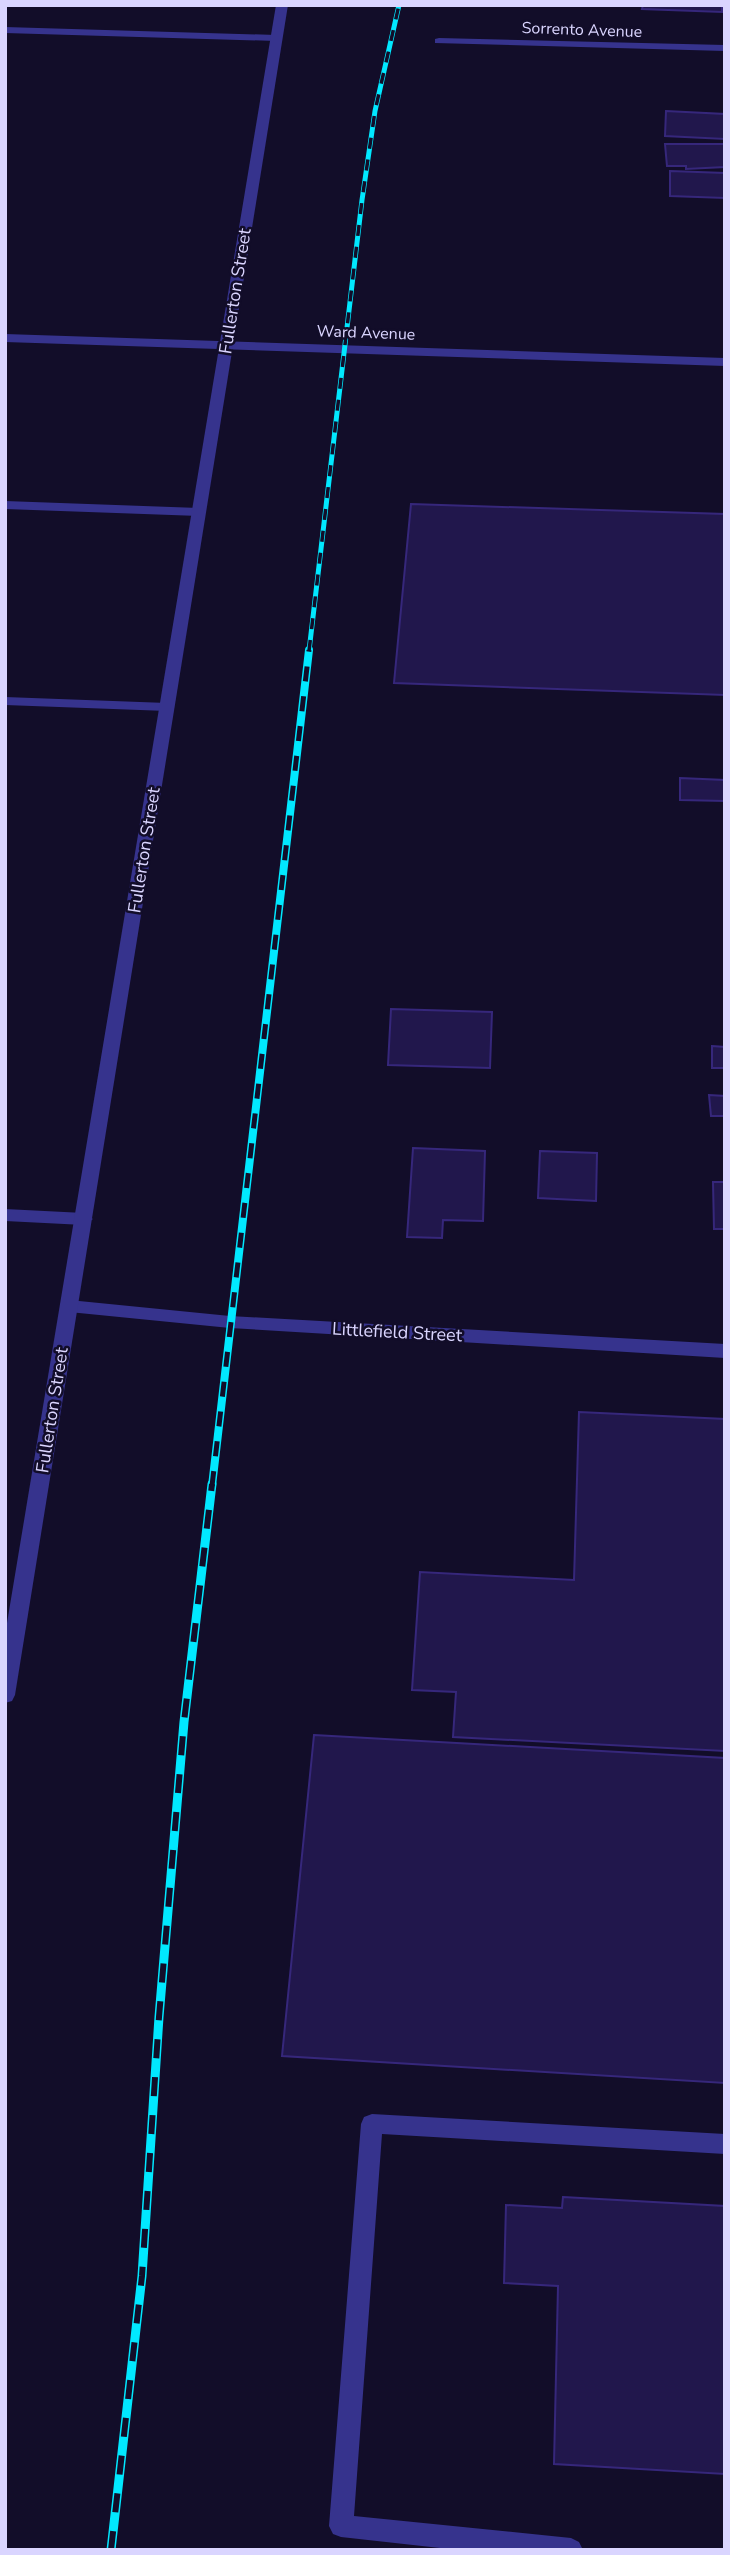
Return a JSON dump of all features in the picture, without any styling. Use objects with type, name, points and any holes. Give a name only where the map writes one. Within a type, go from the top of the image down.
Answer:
[{"type":"street","name":"Fullerton Street","points":[[5,1695],[282,5]]},
{"type":"street","points":[[5,30],[276,38]]},
{"type":"street","name":"Sorrento Avenue","points":[[439,41],[725,48]]},
{"type":"street","name":"Ward Avenue","points":[[5,338],[725,362]]},
{"type":"street","points":[[5,505],[199,512]]},
{"type":"street","points":[[5,701],[167,707]]},
{"type":"street","points":[[5,1215],[84,1219]]},
{"type":"street","name":"Littlefield Street","points":[[69,1306],[230,1322],[725,1351]]},
{"type":"street","points":[[571,2550],[341,2526],[372,2124],[725,2144]]},
{"type":"building","points":[[643,5],[722,5],[722,12],[642,9]]},
{"type":"building","points":[[666,111],[725,114],[725,139],[665,136]]},
{"type":"building","points":[[665,144],[725,144],[725,167],[686,169],[686,166],[667,166]]},
{"type":"building","points":[[670,171],[725,173],[725,198],[670,196]]},
{"type":"building","points":[[411,504],[725,514],[725,695],[394,683]]},
{"type":"building","points":[[680,778],[725,780],[725,801],[680,800]]},
{"type":"building","points":[[391,1009],[492,1012],[490,1068],[388,1065]]},
{"type":"building","points":[[712,1046],[725,1047],[725,1068],[712,1068]]},
{"type":"building","points":[[709,1095],[725,1096],[725,1116],[711,1116]]},
{"type":"building","points":[[413,1148],[485,1151],[483,1221],[443,1220],[442,1238],[407,1237]]},
{"type":"building","points":[[540,1151],[597,1153],[596,1201],[538,1198]]},
{"type":"building","points":[[713,1182],[725,1182],[725,1229],[714,1229]]},
{"type":"building","points":[[579,1412],[725,1419],[725,1751],[453,1737],[456,1692],[412,1690],[420,1572],[574,1580]]},
{"type":"building","points":[[314,1735],[725,1758],[725,2083],[282,2056]]},
{"type":"building","points":[[563,2197],[725,2206],[725,2474],[554,2464],[558,2286],[504,2283],[506,2205],[562,2208]]},
{"type":"railway","points":[[309,651],[362,200],[375,111],[399,5]]},
{"type":"railway","points":[[212,1486],[309,650]]},
{"type":"railway","points":[[111,2550],[142,2276],[159,2017],[184,1722],[212,1484]]}]
